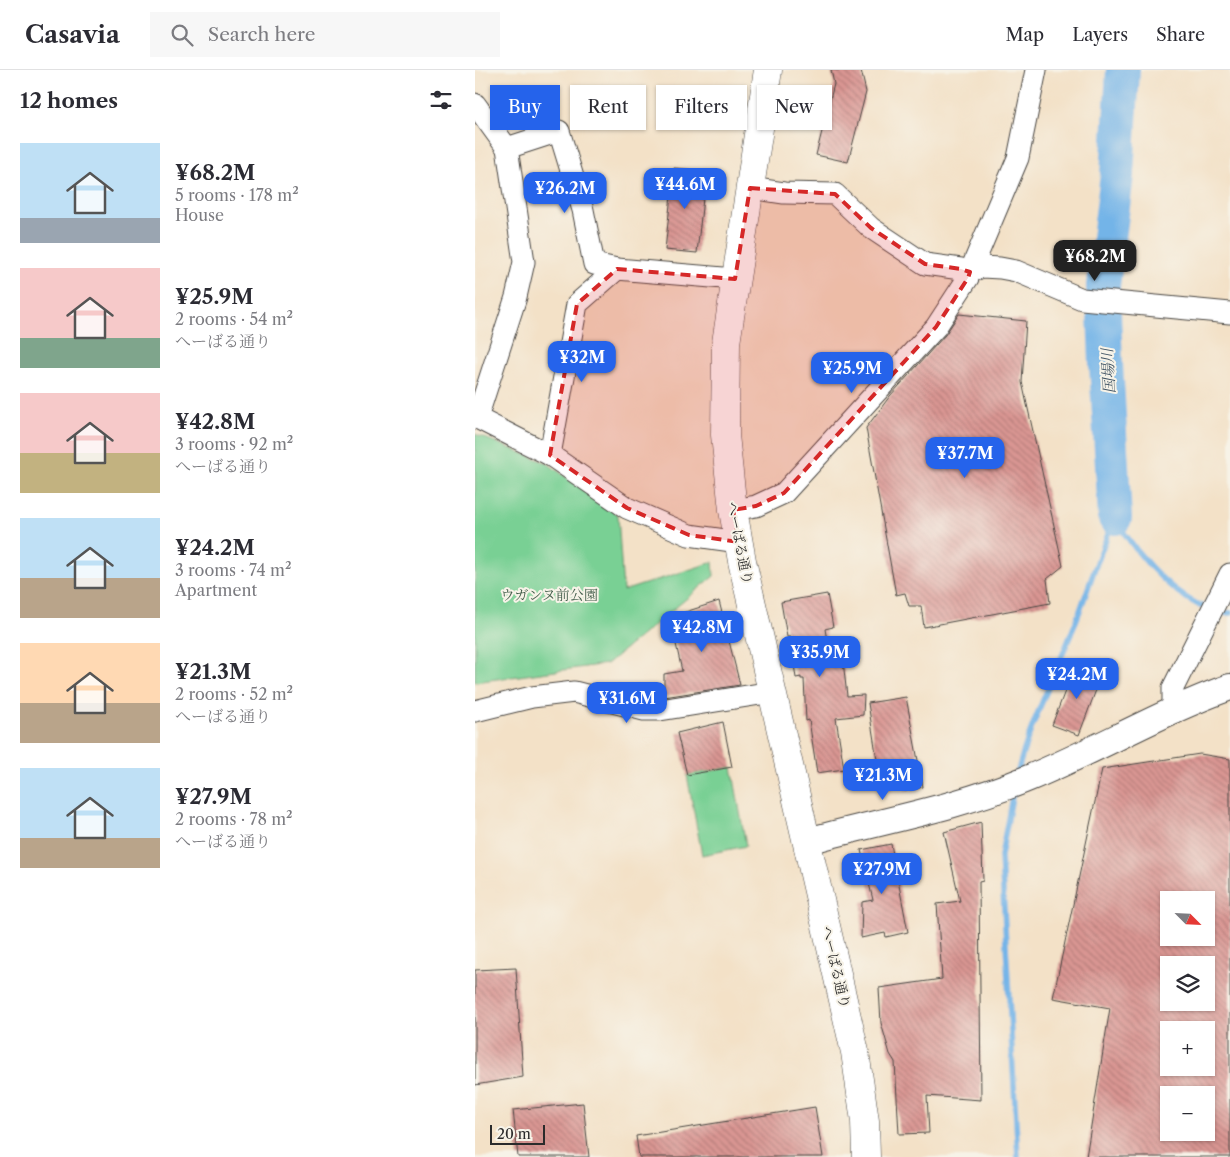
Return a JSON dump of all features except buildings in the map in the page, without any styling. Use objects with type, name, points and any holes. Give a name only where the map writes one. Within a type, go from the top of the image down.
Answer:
[{"type":"highway","name":"へーばる通り","points":[[767,70],[726,342],[725,435],[733,510],[739,542],[855,1052],[865,1121],[865,1157]]},
{"type":"street","points":[[733,510],[756,506],[785,493],[936,327],[969,278],[969,272],[1018,158],[1036,70]]},
{"type":"street","points":[[475,104],[507,148],[524,262],[517,297],[476,418],[550,455],[627,508],[689,535],[739,542]]},
{"type":"street","points":[[507,148],[559,131],[583,210],[594,264],[617,269],[735,279]]},
{"type":"street","points":[[749,188],[783,193],[835,194],[871,228],[925,264],[961,269],[969,272],[982,267],[1016,271],[1081,299],[1230,313]]},
{"type":"street","points":[[550,455],[577,304],[617,269]]},
{"type":"street","points":[[1173,711],[1173,688],[1230,574]]},
{"type":"street","points":[[807,840],[971,799],[1029,778],[1173,711],[1230,688]]},
{"type":"street","points":[[475,711],[532,697],[574,692],[644,710],[660,710],[773,692]]},
{"type":"highlighted area","points":[[750,188],[835,194],[871,228],[925,264],[970,272],[936,327],[784,493],[756,506],[733,510],[739,542],[689,535],[627,508],[550,455],[577,304],[617,269],[735,279]]},
{"type":"green space","name":"ウガンヌ前公園","points":[[475,434],[547,463],[618,515],[623,591],[713,562],[714,576],[607,664],[475,682]]},
{"type":"green space","points":[[732,767],[746,846],[702,855],[687,775]]},
{"type":"waterway","name":"国場川","points":[[1115,518],[1103,286],[1117,175],[1123,70]]},
{"type":"waterway","name":"国場川","points":[[1115,518],[1136,549],[1163,579],[1179,593],[1195,603],[1212,610],[1230,613]]},
{"type":"waterway","points":[[1017,775],[1035,719],[1073,629],[1103,545],[1115,518]]},
{"type":"waterway","points":[[1013,792],[1001,856],[1018,1157]]}]
